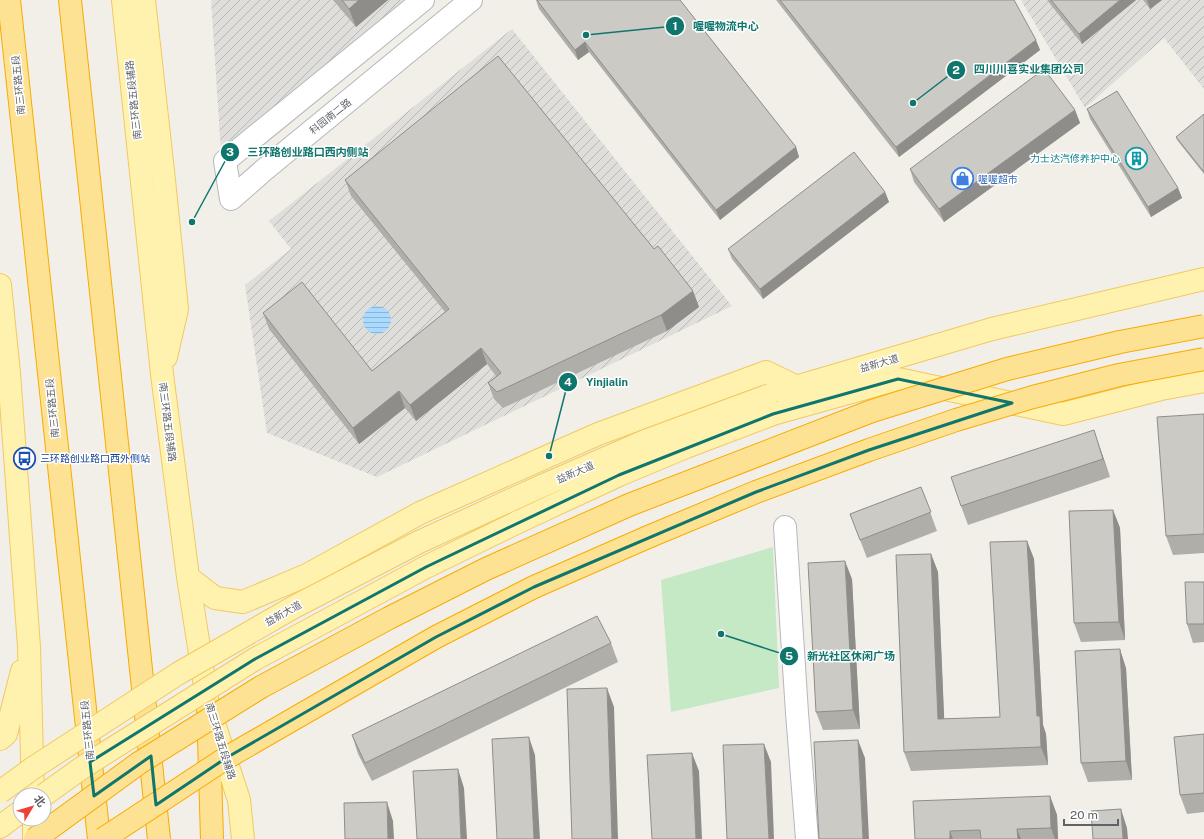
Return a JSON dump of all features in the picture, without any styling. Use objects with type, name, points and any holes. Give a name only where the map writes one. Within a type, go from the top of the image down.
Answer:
[{"type":"highway","name":"南三环路五段","points":[[9,0],[98,839]]},
{"type":"highway","points":[[70,0],[159,839]]},
{"type":"highway","points":[[35,839],[139,763],[261,687],[389,618],[486,569],[629,505],[872,411],[1007,369],[1120,342],[1204,326]]},
{"type":"highway","points":[[103,839],[226,758],[436,637],[534,587],[648,537],[756,492],[956,420],[1083,384],[1204,359]]},
{"type":"highway","points":[[208,705],[212,832]]},
{"type":"main road","name":"南三环路五段辅路","points":[[123,0],[162,374],[188,577],[208,705],[239,800],[243,839]]},
{"type":"main road","points":[[144,0],[177,309],[162,374]]},
{"type":"main road","name":"益新大道","points":[[52,789],[83,767],[255,659],[426,567],[619,475],[686,447],[770,405],[796,387],[992,329],[1204,279]]},
{"type":"main road","points":[[0,285],[9,373],[29,647],[33,787]]},
{"type":"main road","points":[[0,349],[9,373]]},
{"type":"main road","points":[[188,577],[215,598],[243,602],[307,575],[420,513],[598,434],[766,372],[796,387]]},
{"type":"main road","name":"益新大道","points":[[0,792],[33,768],[179,673],[294,607],[412,546],[535,489],[645,441],[770,405],[898,379],[1062,414],[1161,389],[1204,380]]},
{"type":"main road","points":[[0,739],[6,734],[29,647]]},
{"type":"main road","points":[[0,827],[12,818]]},
{"type":"main road","points":[[34,827],[35,839]]},
{"type":"street","name":"科园南二路","points":[[423,0],[225,161],[231,199],[264,170],[471,0]]},
{"type":"street","points":[[785,527],[807,839]]},
{"type":"highlighted area","points":[[898,379],[1012,403],[869,450],[756,492],[534,587],[436,637],[226,758],[156,805],[151,756],[94,796],[90,762],[255,659],[426,567],[619,475],[773,414]]},
{"type":"shaded area","points":[[211,0],[404,0],[221,152]]},
{"type":"shaded area","points":[[1021,0],[1204,0],[1204,89],[1164,38],[1085,108]]},
{"type":"shaded area","points":[[512,29],[732,306],[377,477],[267,433],[245,285],[291,249],[269,221]]},
{"type":"green space","points":[[773,547],[779,688],[671,712],[661,580]]},
{"type":"water","points":[[377,306],[387,310],[391,320],[387,330],[377,334],[367,330],[363,320],[367,310]]},
{"type":"building","points":[[342,0],[359,0],[349,9]]},
{"type":"building","points":[[537,0],[680,0],[796,147],[716,210],[585,42],[575,50]]},
{"type":"building","points":[[780,0],[1014,0],[1036,40],[896,147]]},
{"type":"building","points":[[1051,0],[1120,0],[1079,34]]},
{"type":"building","points":[[498,56],[654,249],[658,246],[693,291],[661,315],[497,392],[488,383],[501,373],[481,348],[410,405],[399,391],[353,428],[263,313],[302,282],[372,371],[449,309],[345,180]]},
{"type":"building","points":[[1044,69],[1075,110],[939,209],[910,169]]},
{"type":"building","name":"力士达汽修养护中心","points":[[1117,91],[1178,188],[1148,207],[1087,109]]},
{"type":"building","points":[[1204,114],[1204,172],[1176,137]]},
{"type":"building","points":[[854,152],[885,192],[760,289],[728,249]]},
{"type":"building","points":[[1204,414],[1204,534],[1166,536],[1157,417]]},
{"type":"building","points":[[1094,430],[1103,459],[961,506],[951,477]]},
{"type":"building","points":[[921,487],[931,512],[860,540],[850,514]]},
{"type":"building","points":[[1113,510],[1119,622],[1074,623],[1069,511]]},
{"type":"building","points":[[1027,541],[1037,716],[1040,716],[1041,747],[904,752],[896,555],[931,554],[938,719],[1000,717],[990,542]]},
{"type":"building","points":[[845,561],[853,710],[816,712],[808,563]]},
{"type":"building","points":[[1185,582],[1204,582],[1204,624],[1187,624]]},
{"type":"building","points":[[597,616],[611,643],[365,763],[352,735]]},
{"type":"building","points":[[1120,649],[1126,761],[1081,763],[1075,651]]},
{"type":"building","points":[[607,688],[612,839],[572,839],[567,689]]},
{"type":"building","points":[[1204,734],[1204,793],[1180,795],[1174,737]]},
{"type":"building","points":[[529,737],[534,839],[497,839],[492,739]]},
{"type":"building","points":[[858,740],[863,839],[819,839],[814,742]]},
{"type":"building","points":[[764,744],[769,839],[727,839],[723,745]]},
{"type":"building","points":[[692,753],[696,839],[652,839],[647,755]]},
{"type":"building","points":[[458,769],[461,839],[417,839],[413,771]]},
{"type":"building","points":[[1050,796],[1051,828],[1017,829],[1018,839],[981,839],[980,830],[950,831],[950,839],[915,839],[913,801]]},
{"type":"building","points":[[387,802],[388,839],[345,839],[344,803]]},
{"type":"building","points":[[1121,809],[1123,839],[1093,839],[1091,811]]},
{"type":"place","name":"喔喔物流中心","points":[[586,35]]},
{"type":"place","name":"四川川喜实业集团公司","points":[[913,103]]},
{"type":"place","name":"力士达汽修养护中心","points":[[1136,158]]},
{"type":"place","name":"喔喔超市","points":[[963,179]]},
{"type":"place","name":"三环路创业路口西内侧站","points":[[192,222]]},
{"type":"place","name":"Yinjialin","points":[[549,456]]},
{"type":"place","name":"三环路创业路口西外侧站","points":[[25,458]]},
{"type":"place","name":"新光社区休闲广场","points":[[721,634]]}]
